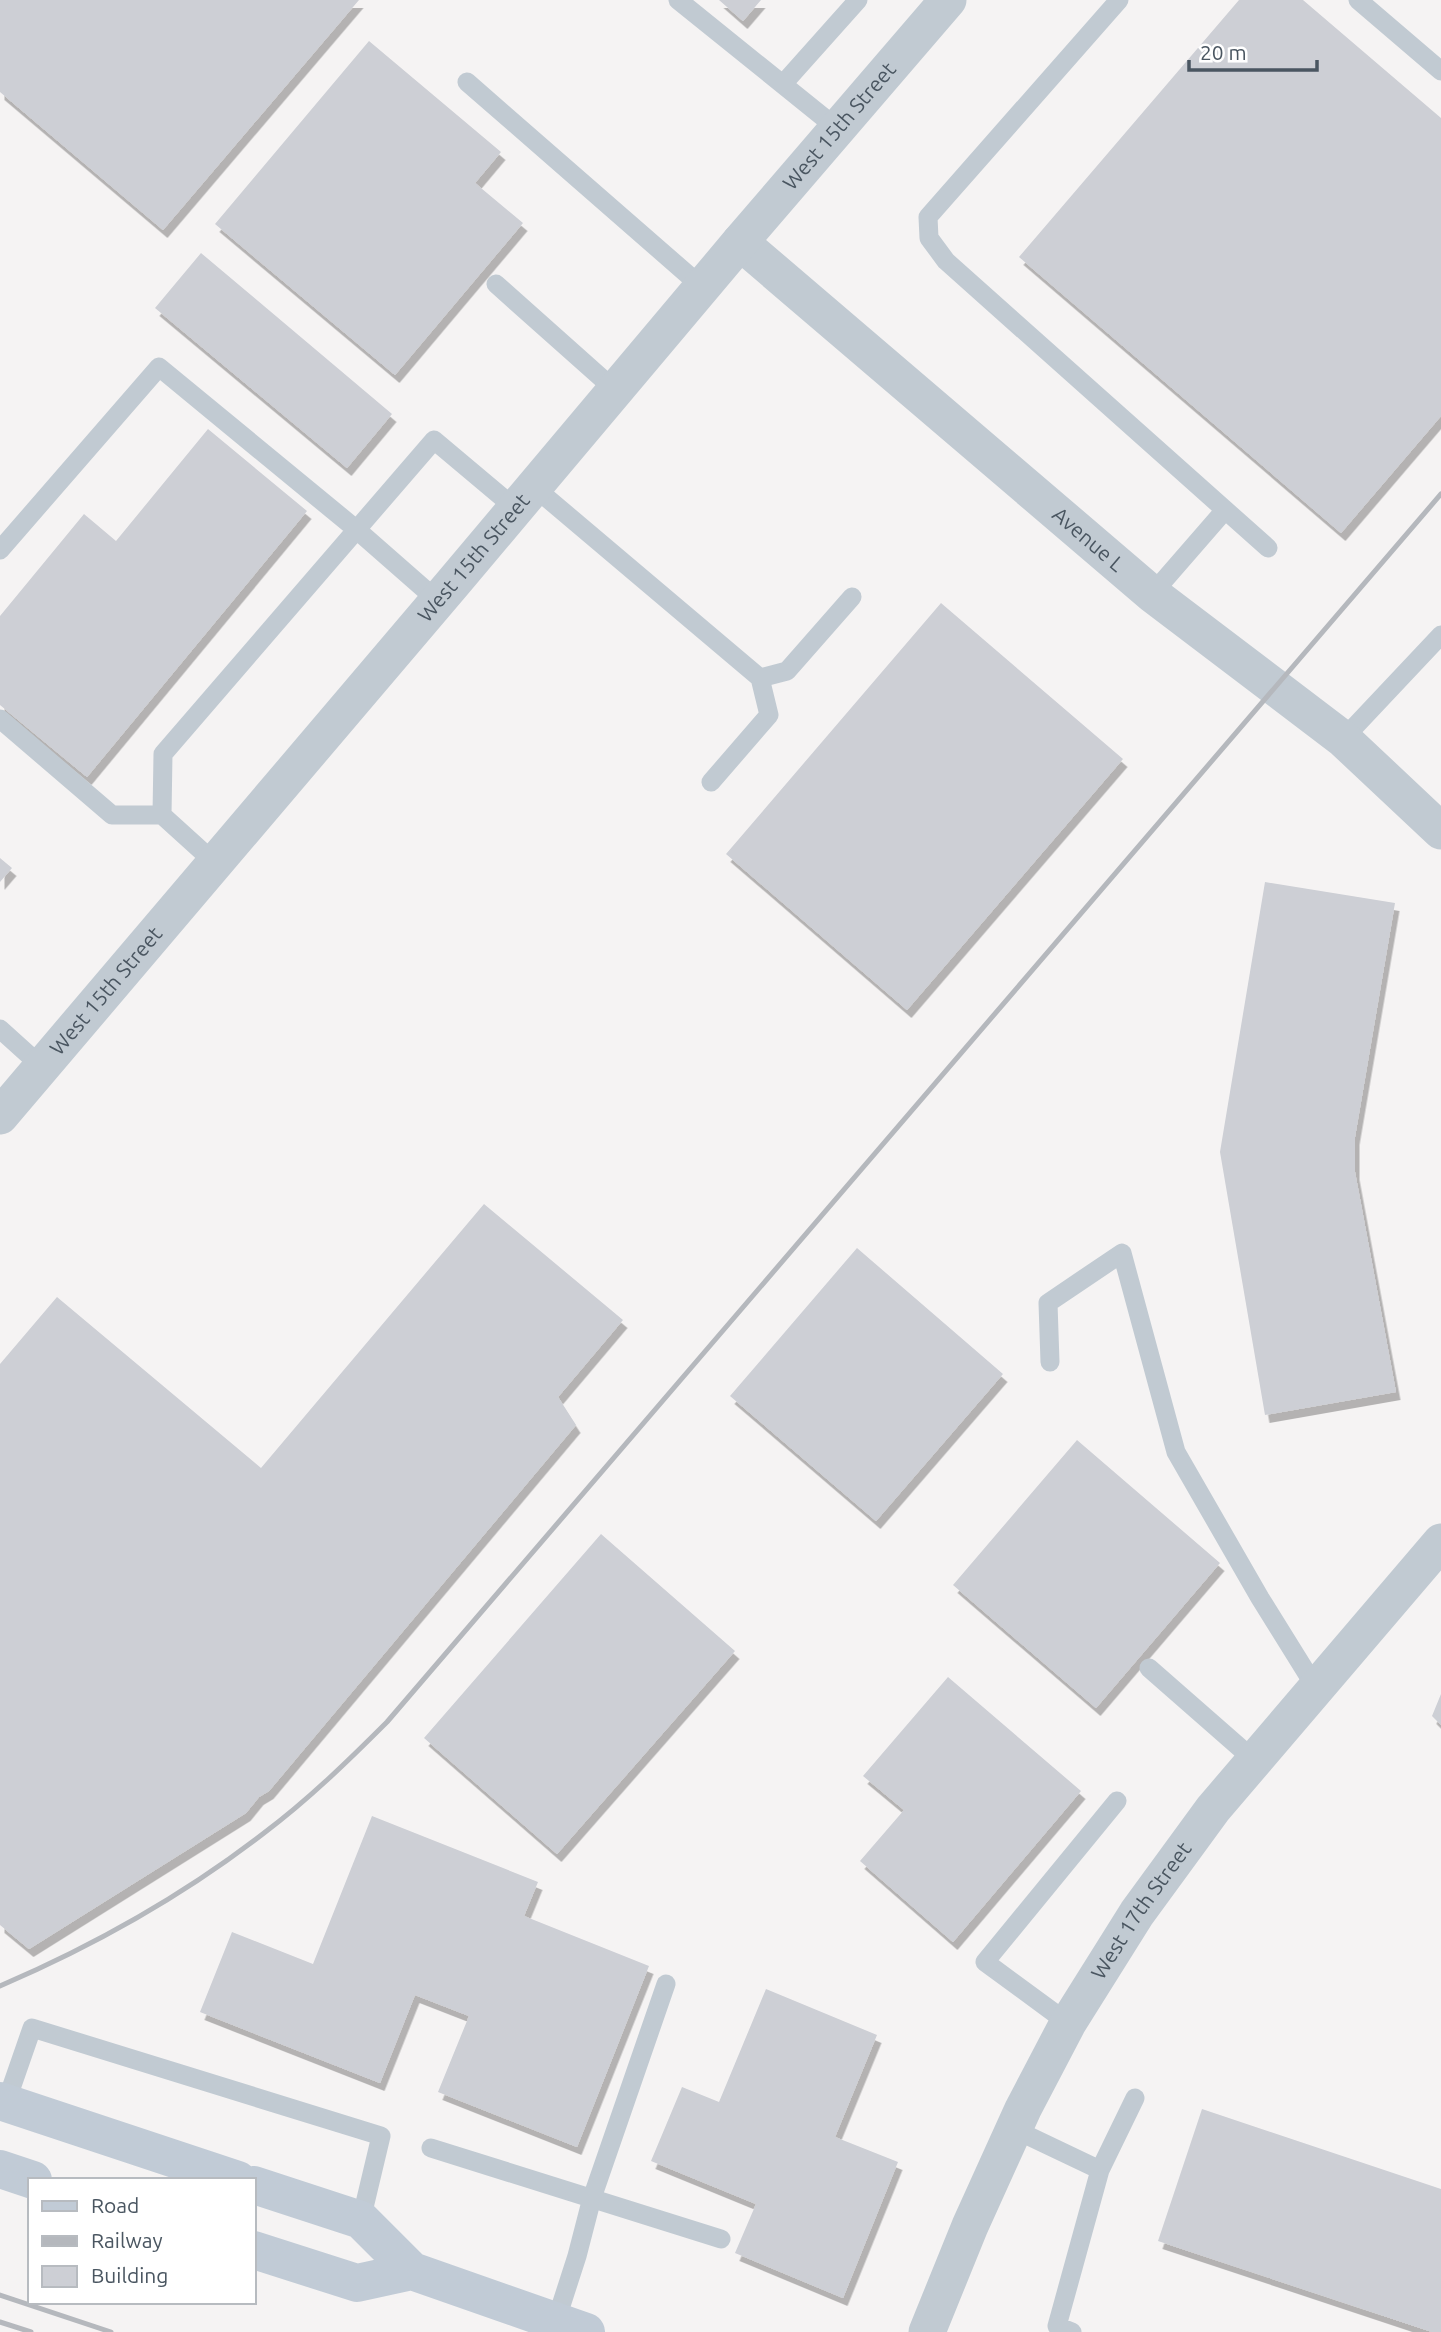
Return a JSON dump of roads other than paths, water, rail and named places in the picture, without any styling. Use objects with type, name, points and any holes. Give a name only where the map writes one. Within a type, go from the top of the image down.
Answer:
[{"type":"main road","points":[[3,2102],[231,2178]]},
{"type":"main road","points":[[0,2169],[28,2178]]},
{"type":"main road","points":[[256,2186],[361,2220],[412,2272],[571,2327]]},
{"type":"main road","points":[[256,2251],[358,2283],[412,2272]]},
{"type":"street","name":"West 15th Street","points":[[0,1116],[943,2]]},
{"type":"street","name":"Avenue L","points":[[740,242],[1152,594],[1343,739],[1441,831]]},
{"type":"street","name":"West 17th Street","points":[[928,2332],[970,2226],[1014,2129],[1068,2023],[1137,1913],[1213,1810],[1441,1542]]},
{"type":"lane","points":[[678,0],[838,129]]},
{"type":"lane","points":[[783,85],[858,0]]},
{"type":"lane","points":[[1119,0],[929,217],[929,238],[946,261],[1268,548]]},
{"type":"lane","points":[[1358,0],[1441,71]]},
{"type":"lane","points":[[467,82],[702,287]]},
{"type":"lane","points":[[496,284],[615,390]]},
{"type":"lane","points":[[0,550],[159,367],[357,530],[438,601]]},
{"type":"lane","points":[[162,816],[163,754],[433,440],[525,498],[760,678],[769,715],[711,782]]},
{"type":"lane","points":[[1152,594],[1225,510]]},
{"type":"lane","points":[[760,678],[788,671],[852,597]]},
{"type":"lane","points":[[1343,739],[1441,635]]},
{"type":"lane","points":[[0,719],[111,815],[162,816],[215,863]]},
{"type":"lane","points":[[0,1029],[41,1066]]},
{"type":"lane","points":[[1050,1362],[1048,1303],[1122,1253],[1176,1452],[1260,1598],[1316,1688]]},
{"type":"lane","points":[[1149,1668],[1254,1760]]},
{"type":"lane","points":[[1068,2023],[985,1962],[1117,1801]]},
{"type":"lane","points":[[571,2327],[577,2256],[592,2198],[666,1984]]},
{"type":"lane","points":[[3,2102],[32,2028],[382,2136],[361,2220]]},
{"type":"lane","points":[[1072,2332],[1056,2326],[1100,2170],[1135,2098]]},
{"type":"lane","points":[[1014,2129],[1100,2170]]},
{"type":"lane","points":[[431,2148],[721,2239]]},
{"type":"railway","points":[[0,1986],[137,1918],[234,1856],[343,1766],[387,1722],[1441,494]]},
{"type":"railway","points":[[0,2295],[111,2332]]},
{"type":"railway","points":[[0,2322],[31,2332]]}]
